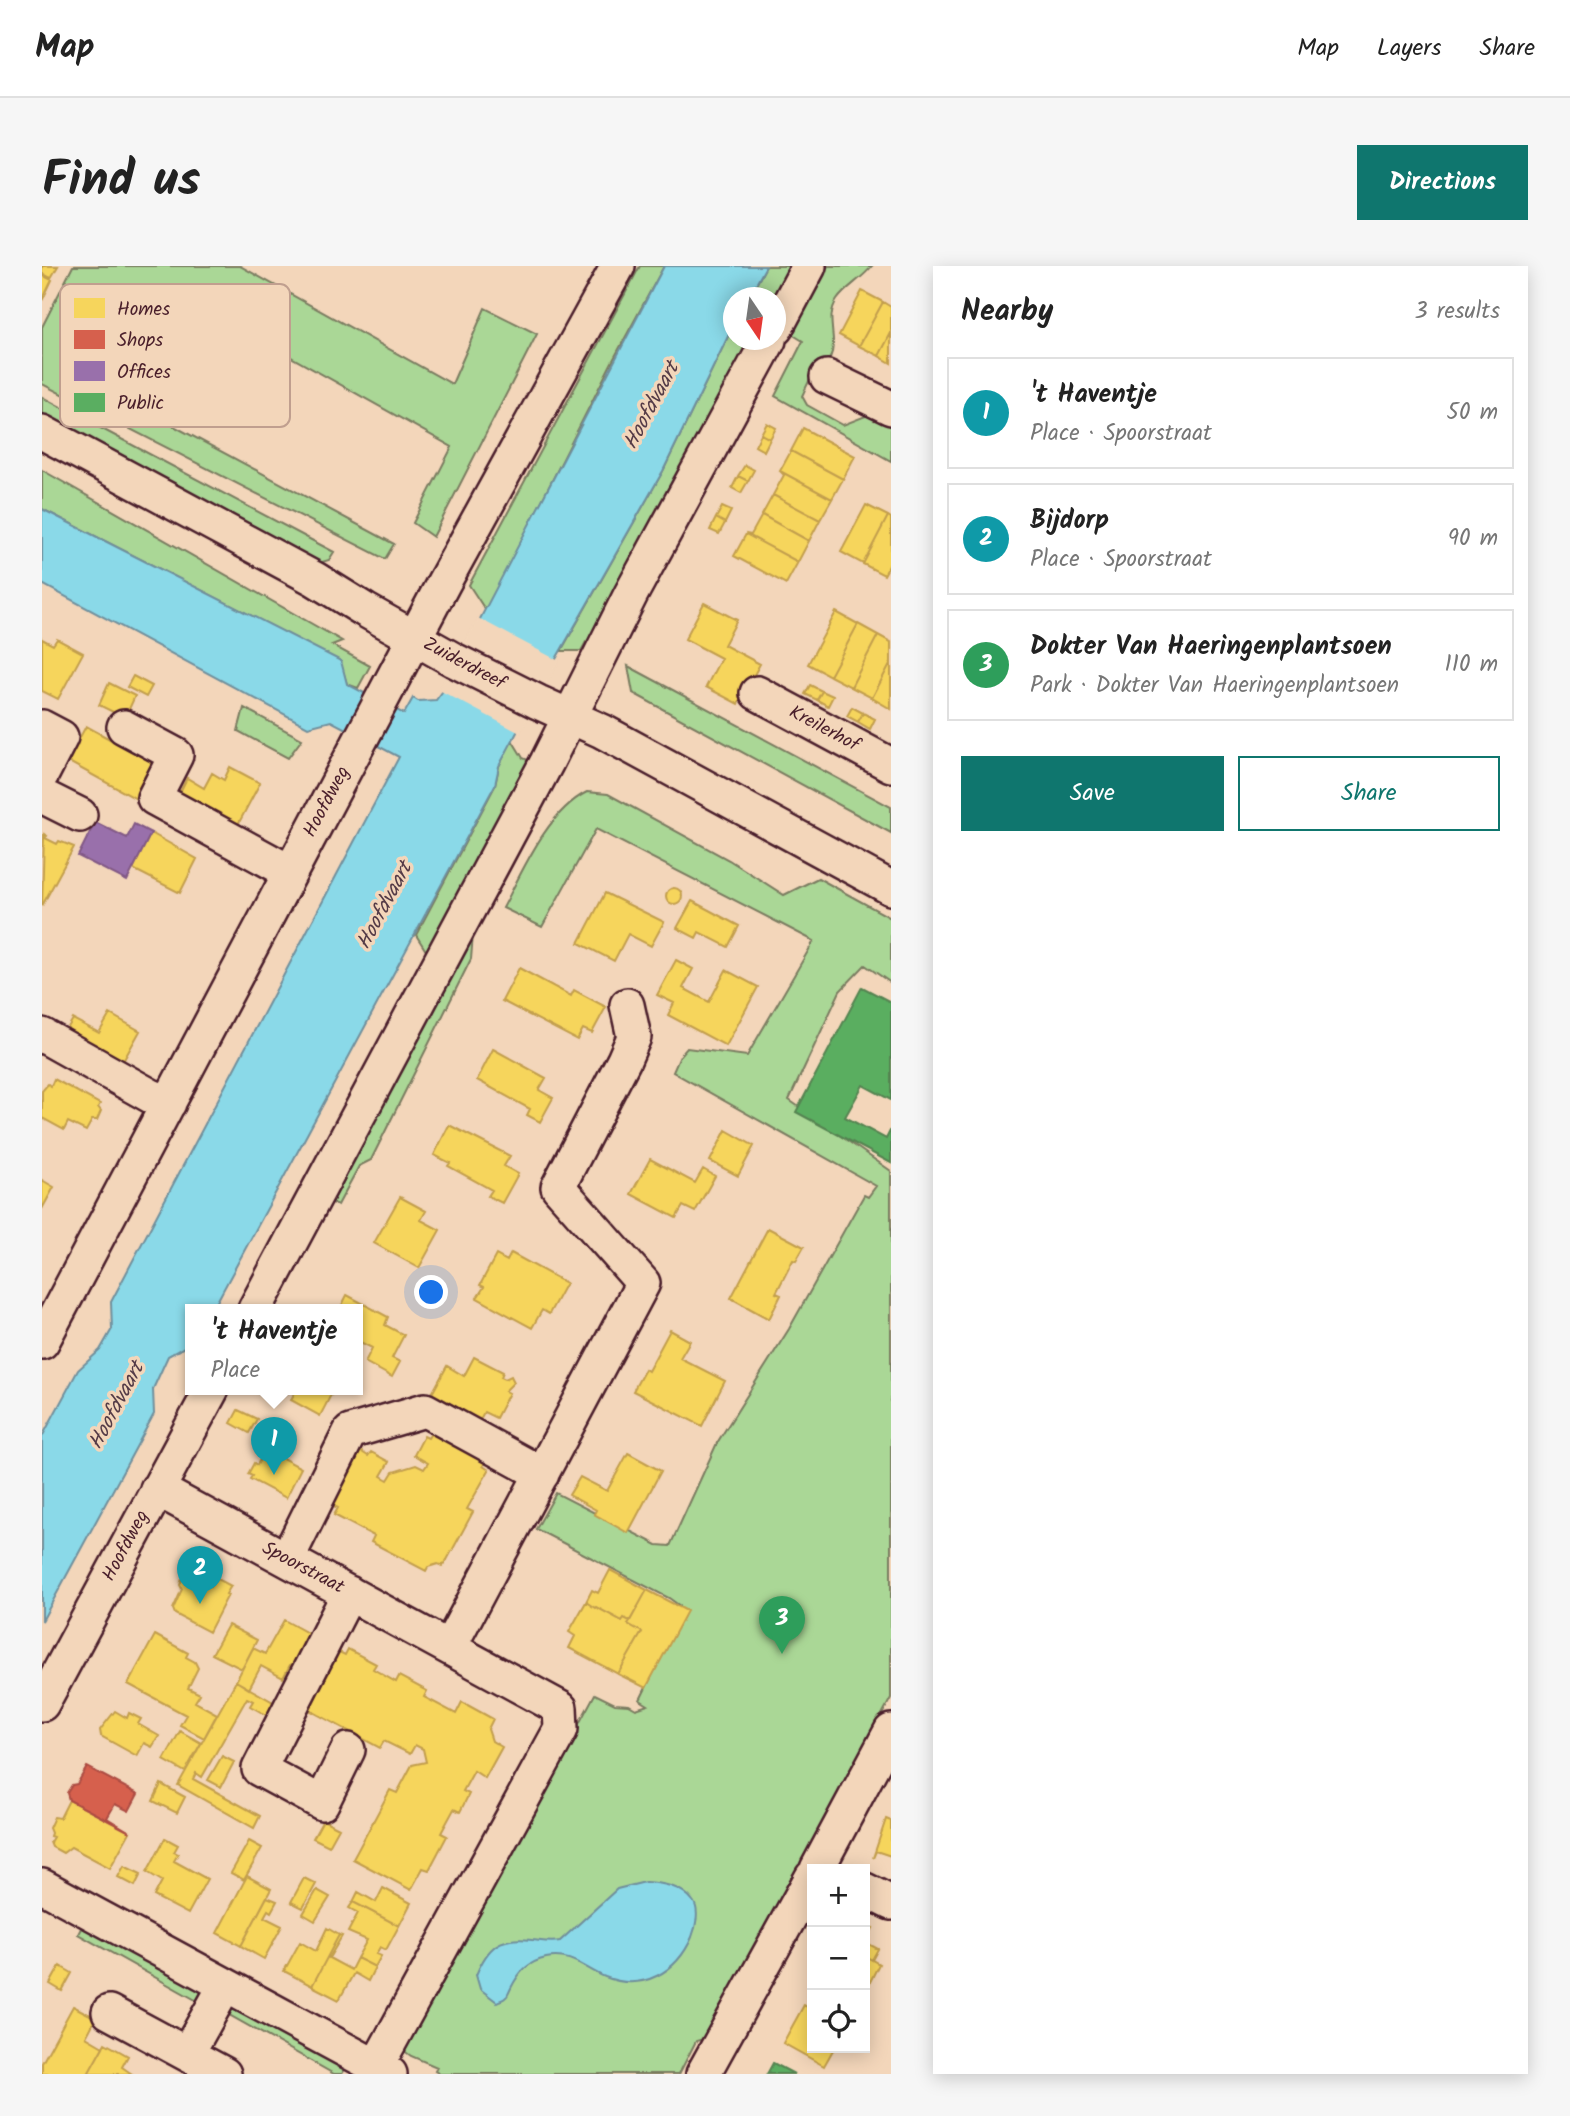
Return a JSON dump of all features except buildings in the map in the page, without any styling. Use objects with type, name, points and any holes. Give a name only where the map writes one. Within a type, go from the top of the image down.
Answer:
[{"type":"street","name":"Hoofdweg","points":[[42,1342],[50,1306],[169,1103],[415,638],[618,266]]},
{"type":"street","points":[[786,308],[809,266]]},
{"type":"street","points":[[258,1304],[570,716],[631,594],[764,350]]},
{"type":"street","points":[[827,377],[891,408]]},
{"type":"street","name":"Zuiderdreef","points":[[42,432],[315,579],[365,611],[454,660],[602,731],[891,888]]},
{"type":"street","name":"Kreilerhof","points":[[757,693],[891,765]]},
{"type":"street","points":[[42,727],[61,737],[42,774]]},
{"type":"street","points":[[124,727],[176,755],[154,798],[290,873]]},
{"type":"street","points":[[42,796],[80,815]]},
{"type":"street","points":[[450,1646],[643,1283],[558,1187],[625,1060],[634,1037],[627,1005]]},
{"type":"street","points":[[42,1035],[150,1096],[169,1103]]},
{"type":"street","name":"Hoofdweg","points":[[42,1704],[209,1395]]},
{"type":"street","points":[[287,1559],[350,1432],[425,1410],[541,1474]]},
{"type":"street","name":"Spoorstraat","points":[[157,1489],[560,1708],[561,1730],[370,2068]]},
{"type":"street","points":[[348,1750],[321,1803],[259,1769],[349,1592]]},
{"type":"street","points":[[822,1864],[891,1731]]},
{"type":"street","points":[[42,1886],[370,2068]]},
{"type":"street","points":[[703,2074],[807,1890]]},
{"type":"street","points":[[870,1892],[891,1903]]},
{"type":"street","points":[[187,2054],[225,1986]]},
{"type":"street","points":[[108,2012],[224,2074]]},
{"type":"green space","points":[[73,266],[240,266],[272,284],[64,284]]},
{"type":"green space","points":[[640,266],[664,266],[611,364],[486,611],[469,585]]},
{"type":"green space","points":[[766,266],[799,266],[784,287],[755,287]]},
{"type":"green space","points":[[828,266],[872,266],[845,291],[833,307],[833,343],[830,358],[813,374],[802,396],[807,405],[843,425],[868,415],[891,425],[891,461],[775,396],[803,341],[790,333]]},
{"type":"green space","points":[[60,292],[60,393],[42,384],[42,327]]},
{"type":"green space","points":[[290,294],[452,384],[485,308],[537,334],[433,537],[413,523],[452,447],[290,357]]},
{"type":"green space","points":[[723,347],[723,350],[754,350],[594,647],[586,642],[581,651],[561,651],[663,471]]},
{"type":"green space","points":[[42,397],[60,407],[60,426],[42,416]]},
{"type":"green space","points":[[63,427],[99,427],[334,552],[329,560],[319,563]]},
{"type":"green space","points":[[126,427],[176,427],[394,544],[385,559]]},
{"type":"green space","points":[[42,470],[342,641],[332,645],[370,666],[358,688],[347,684],[340,661],[42,509]]},
{"type":"green space","points":[[628,666],[891,807],[891,833],[633,693]]},
{"type":"green space","points":[[244,708],[302,739],[288,758],[238,731]]},
{"type":"green space","points":[[512,740],[523,758],[532,762],[428,954],[416,935],[495,786],[499,766]]},
{"type":"green space","points":[[587,792],[608,794],[729,860],[784,895],[818,878],[891,918],[891,983],[865,965],[840,991],[789,1100],[891,1171],[891,1698],[707,2038],[696,2041],[679,2074],[440,2074],[435,2071],[437,2067],[403,2050],[595,1694],[615,1704],[629,1705],[636,1709],[648,1705],[640,1700],[681,1616],[680,1606],[669,1598],[536,1529],[556,1493],[657,1545],[670,1546],[717,1443],[789,1329],[864,1195],[868,1197],[876,1186],[673,1072],[687,1048],[747,1056],[814,941],[596,829],[542,927],[503,908],[548,827],[573,801]]},
{"type":"green space","points":[[474,922],[471,959],[371,1160],[359,1166],[338,1205],[332,1203]]},
{"type":"green space","points":[[82,1926],[208,1991],[201,2003],[78,1934]]},
{"type":"green space","points":[[227,2005],[347,2066],[342,2074],[334,2074],[224,2012]]},
{"type":"water","name":"Hoofdvaart","points":[[664,266],[766,266],[754,287],[723,287],[723,347],[663,471],[556,659],[499,766],[495,785],[216,1304],[185,1304],[185,1347],[168,1356],[153,1389],[154,1414],[42,1621],[42,1437],[78,1370],[100,1350],[112,1329],[111,1302],[399,757],[331,721],[308,727],[42,584],[42,509],[341,661],[347,684],[404,714],[413,698],[418,701],[436,700]]},
{"type":"water","points":[[645,1882],[665,1884],[677,1889],[695,1905],[697,1914],[692,1937],[686,1949],[668,1969],[645,1980],[619,1981],[570,1959],[555,1957],[540,1960],[525,1968],[507,1997],[497,2002],[480,1989],[476,1975],[485,1957],[496,1945],[521,1939],[560,1941],[617,1889]]},
{"type":"pier","points":[[478,618],[559,661],[520,733],[439,690]]},
{"type":"place","name":"'t Haventje","points":[[274,1475]]},
{"type":"place","name":"Bijdorp","points":[[200,1604]]},
{"type":"place","name":"Dokter Van Haeringenplantsoen","points":[[782,1654]]}]
